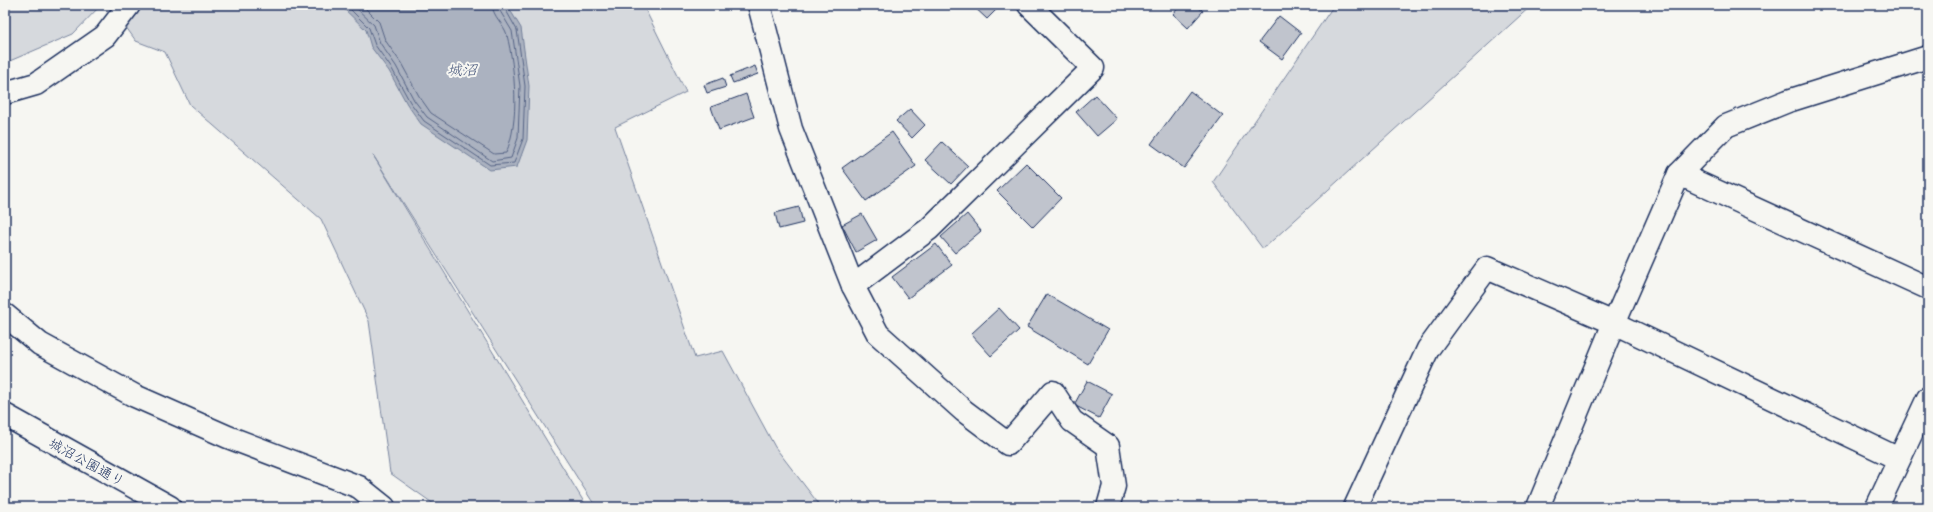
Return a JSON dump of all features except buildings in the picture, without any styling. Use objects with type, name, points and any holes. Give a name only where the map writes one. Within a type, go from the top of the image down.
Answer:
[{"type":"street","points":[[5,93],[36,84],[105,36],[129,5]]},
{"type":"street","points":[[759,5],[791,129],[853,286],[878,334],[964,412],[1008,444],[1053,392],[1072,421],[1108,446],[1114,486],[1108,507]]},
{"type":"street","points":[[853,286],[929,229],[1093,68],[1029,5]]},
{"type":"street","points":[[1538,507],[1614,322],[1679,174],[1726,126],[1788,101],[1928,57]]},
{"type":"street","points":[[1679,174],[1928,288]]},
{"type":"street","points":[[1355,507],[1428,349],[1487,268],[1614,322],[1899,459]]},
{"type":"street","points":[[5,315],[40,344],[135,396],[228,437],[359,487],[384,507]]},
{"type":"street","points":[[1878,507],[1928,398]]},
{"type":"street","name":"城沼公園通り","points":[[5,416],[160,505]]},
{"type":"shaded area","points":[[5,5],[101,5],[73,34],[5,63]]},
{"type":"shaded area","points":[[138,5],[643,5],[686,92],[615,127],[695,358],[723,351],[775,447],[821,507],[599,507],[592,501],[373,155],[587,507],[438,507],[390,473],[369,321],[321,219],[190,105],[165,52],[136,41],[123,23]]},
{"type":"shaded area","points":[[1331,5],[1532,5],[1263,249],[1213,182],[1332,8]]},
{"type":"water","name":"城沼","points":[[340,5],[507,5],[521,28],[529,86],[527,140],[517,167],[490,170],[421,124],[407,104],[389,71],[371,47],[366,30]]}]
